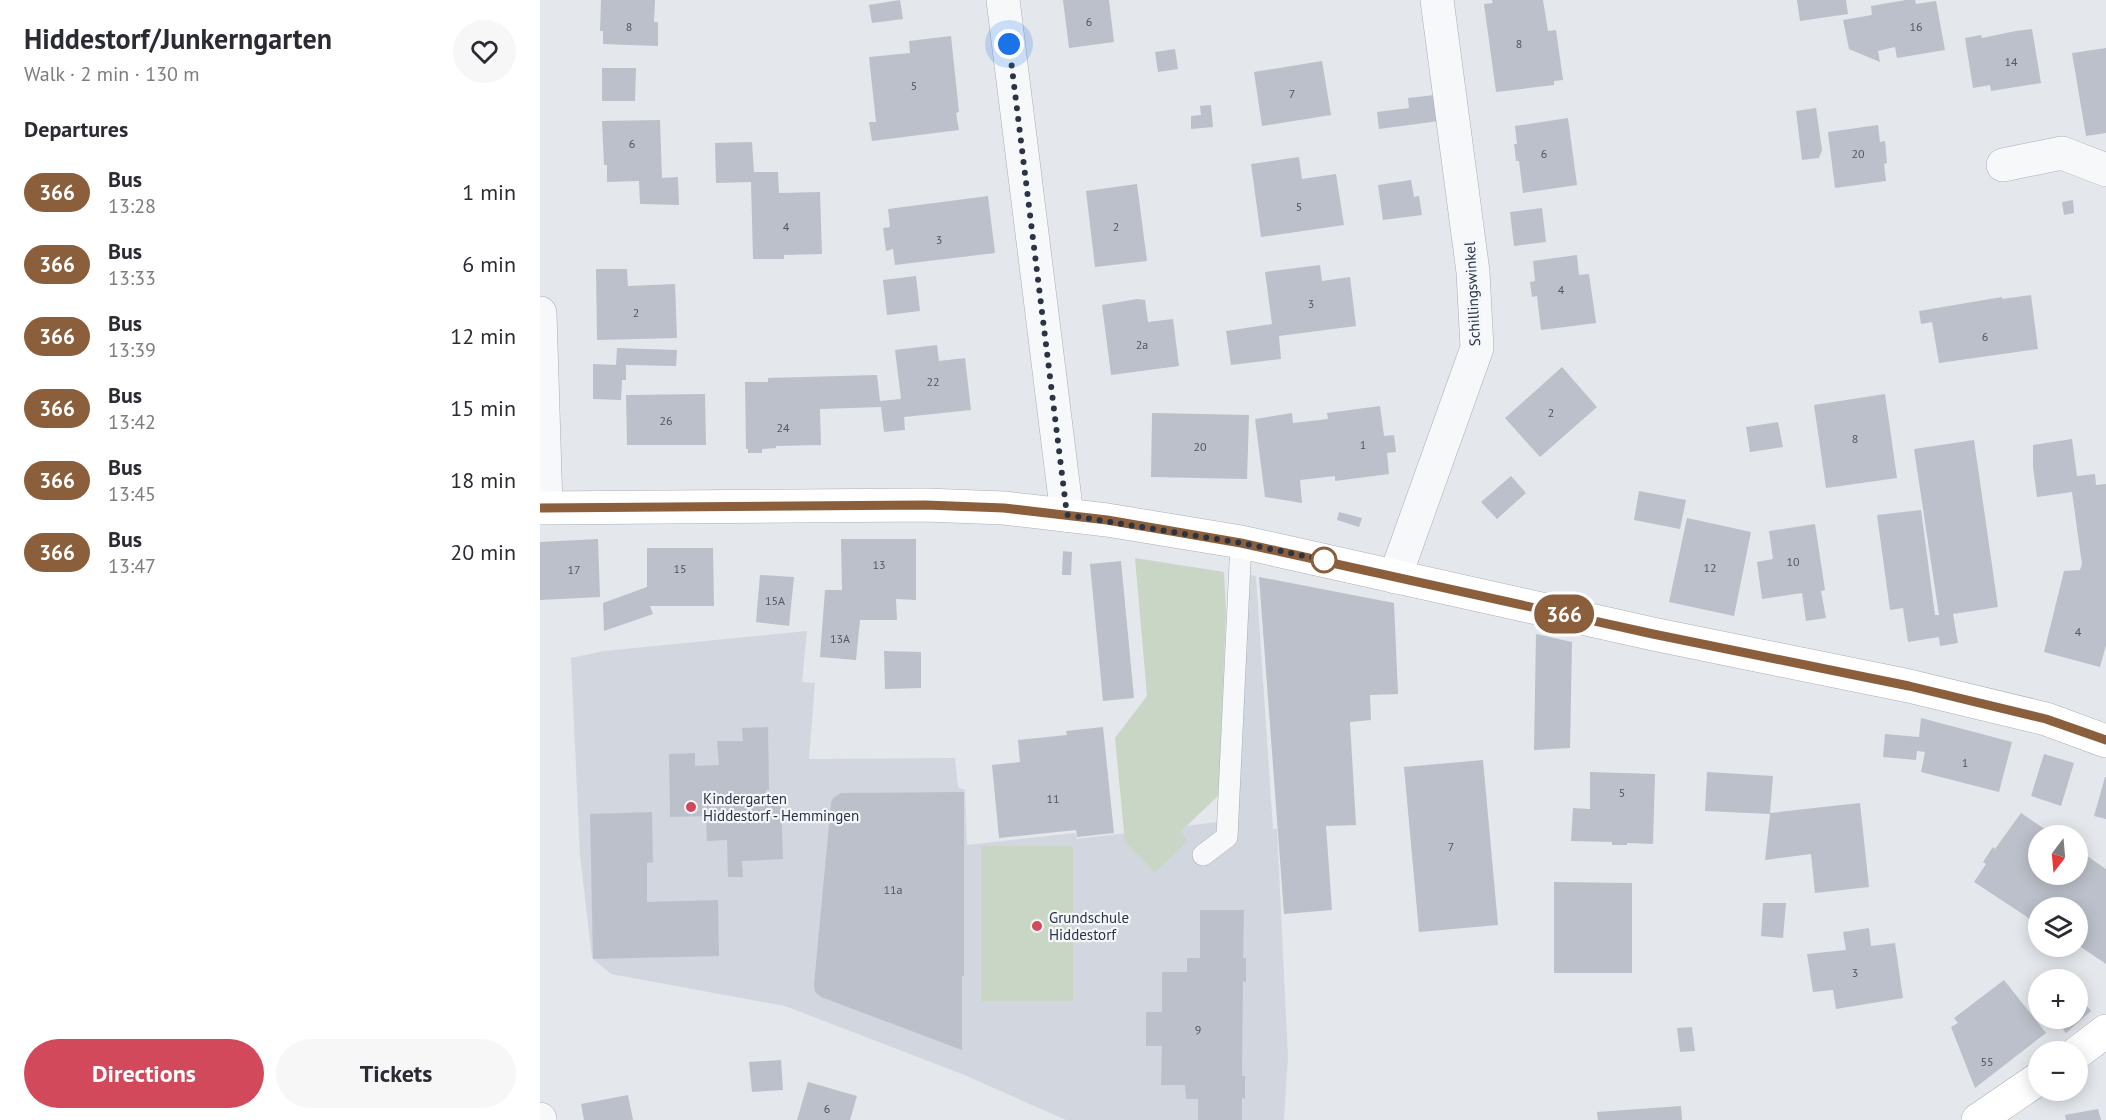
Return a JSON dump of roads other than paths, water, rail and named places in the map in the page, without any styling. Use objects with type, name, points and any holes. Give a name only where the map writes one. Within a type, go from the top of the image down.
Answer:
[{"type":"street","points":[[1003,0],[1067,515]]},
{"type":"street","name":"Schillingswinkel","points":[[1395,577],[1477,348],[1473,272],[1437,0]]},
{"type":"street","points":[[2003,165],[2062,153],[2106,170]]},
{"type":"street","points":[[540,313],[543,508],[925,505],[1004,508],[1067,515],[1241,543],[1653,634],[1909,686],[2046,719],[2106,741]]},
{"type":"street","points":[[2088,1044],[2106,1031]]},
{"type":"street","points":[[1978,1120],[2028,1086]]},
{"type":"lane","points":[[1203,855],[1227,837],[1241,543]]},
{"type":"place","name":"Kindergarten Hiddestorf - Hemmingen","points":[[691,807]]},
{"type":"place","name":"Grundschule Hiddestorf","points":[[1037,926]]}]
